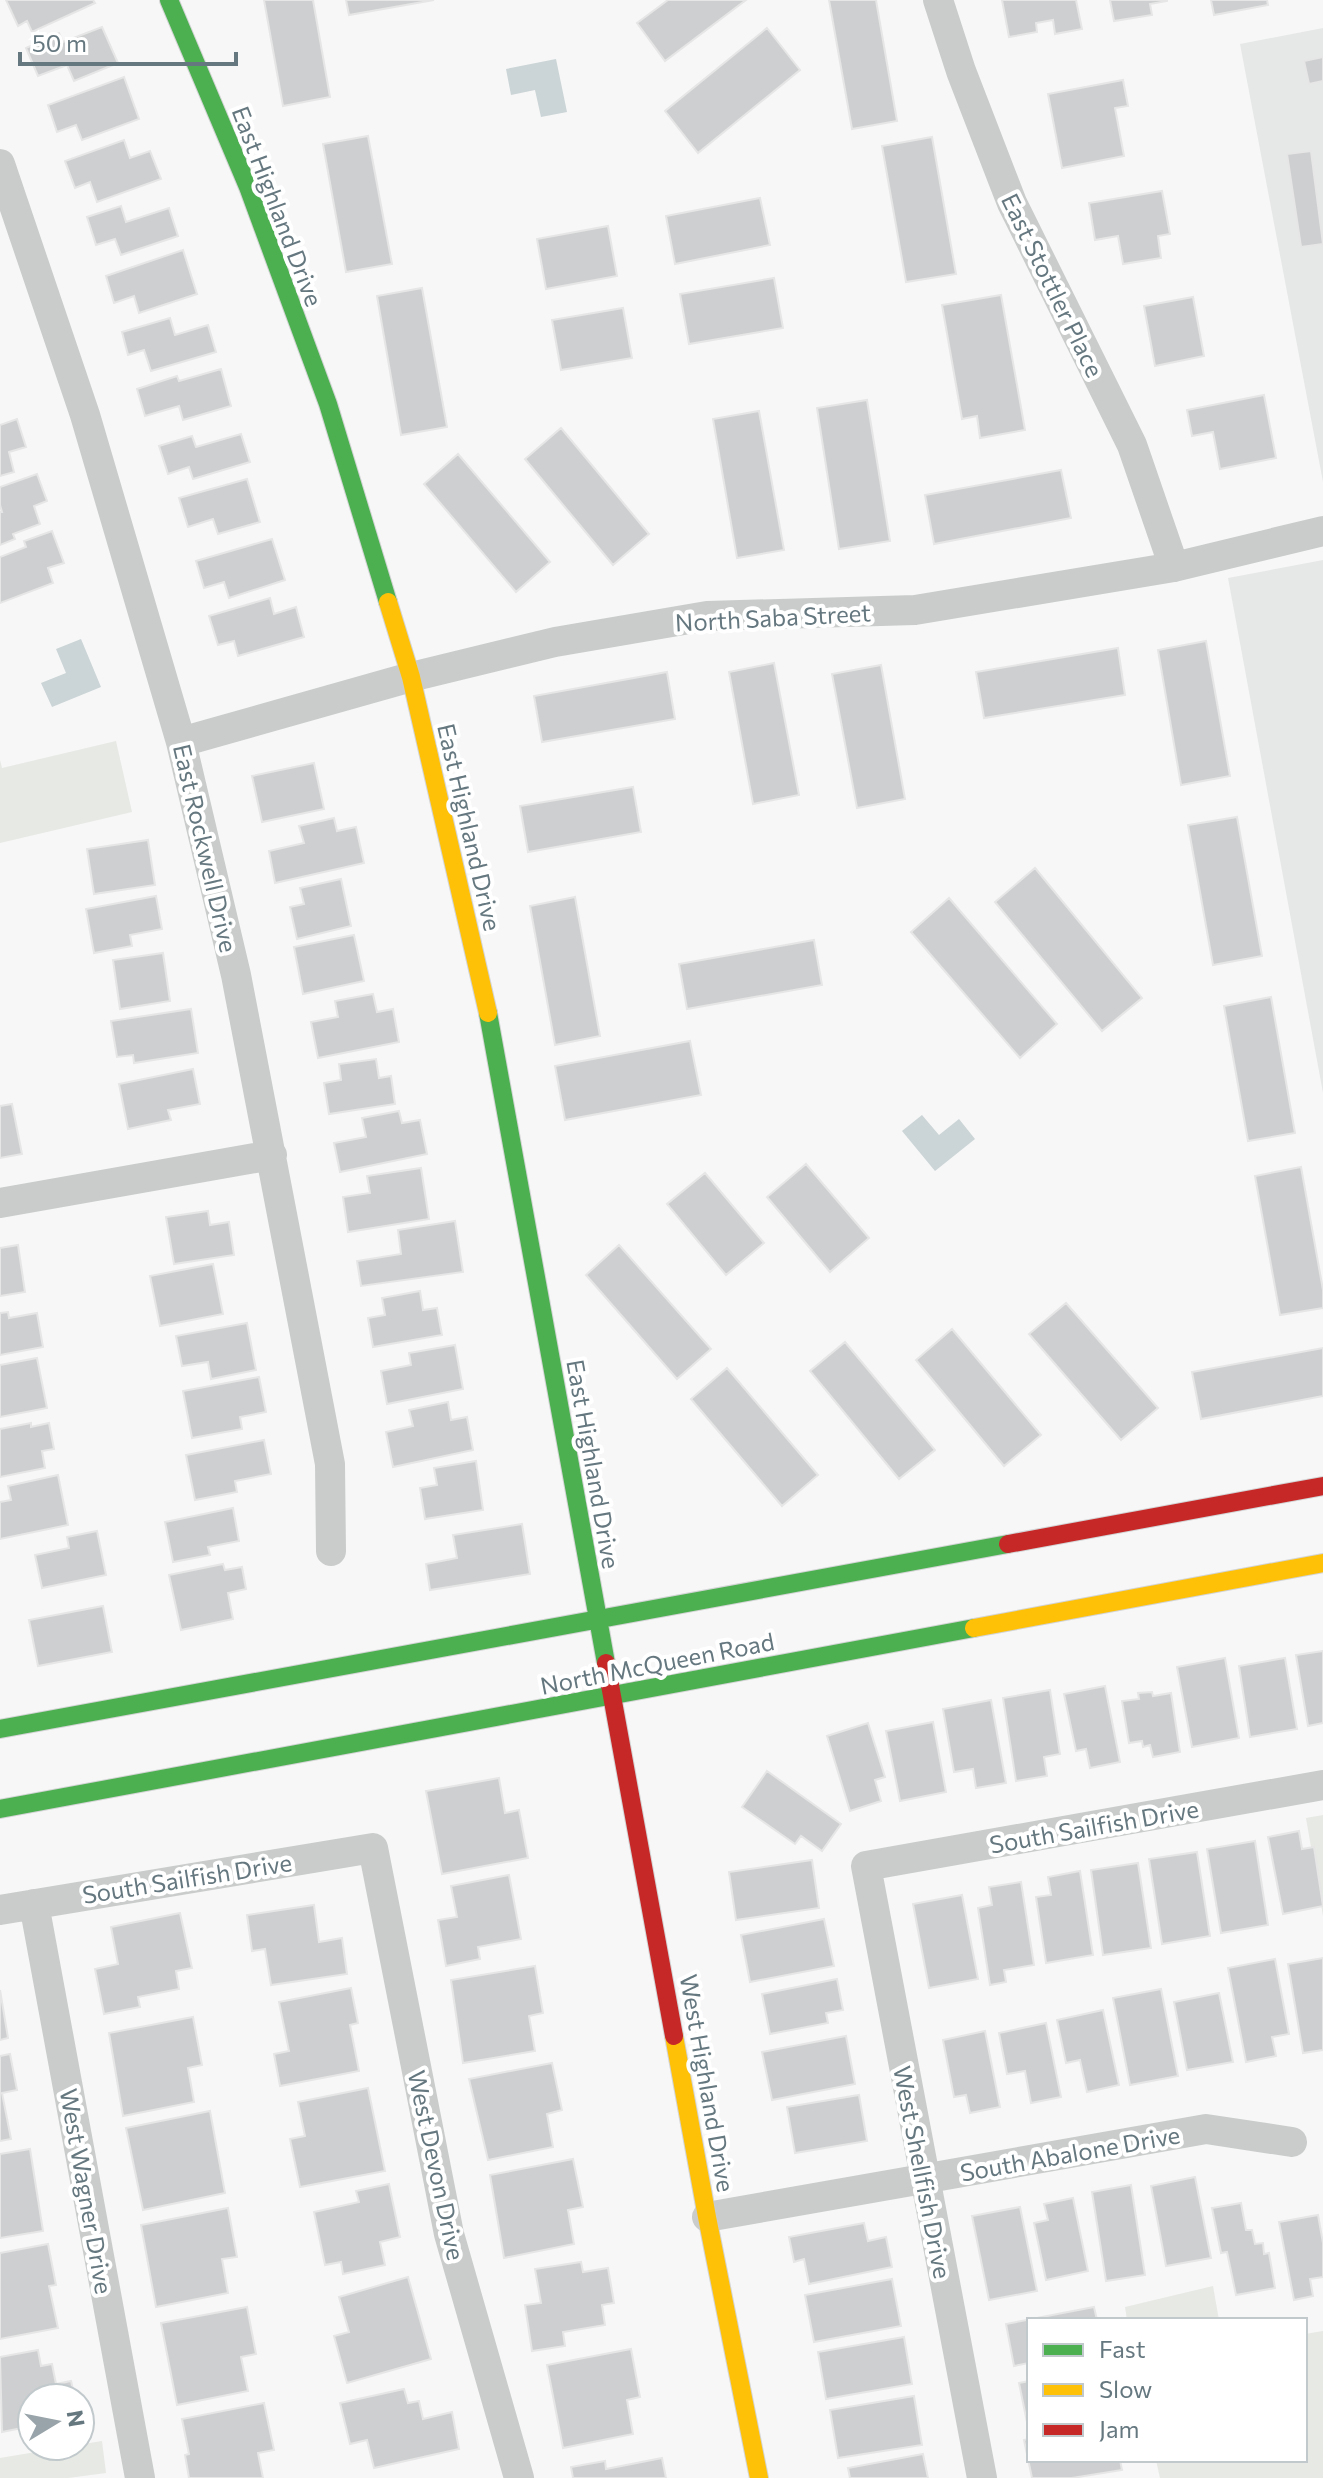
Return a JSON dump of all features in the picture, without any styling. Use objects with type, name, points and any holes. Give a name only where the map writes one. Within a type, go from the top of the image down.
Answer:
[{"type":"main road","name":"East Highland Drive","points":[[169,0],[248,187],[328,404],[411,677],[484,994],[613,1696]]},
{"type":"main road","points":[[0,1729],[1323,1486]]},
{"type":"main road","name":"North McQueen Road","points":[[0,1809],[1323,1563]]},
{"type":"main road","name":"West Highland Drive","points":[[613,1696],[707,2217],[759,2478]]},
{"type":"street","name":"East Stottler Place","points":[[938,0],[961,71],[1012,203],[1132,445],[1174,567]]},
{"type":"street","name":"East Rockwell Drive","points":[[0,164],[85,415],[181,742],[236,975],[330,1464],[331,1551]]},
{"type":"street","name":"North Saba Street","points":[[181,742],[411,677],[555,642],[707,616],[915,610],[1174,567],[1323,531]]},
{"type":"street","points":[[0,1203],[272,1155]]},
{"type":"street","name":"South Sailfish Drive","points":[[866,1866],[1323,1785]]},
{"type":"street","name":"South Sailfish Drive","points":[[0,1910],[373,1848]]},
{"type":"street","name":"West Devon Drive","points":[[373,1848],[449,2234],[519,2478]]},
{"type":"street","name":"West Shellfish Drive","points":[[866,1866],[982,2478]]},
{"type":"street","name":"West Wagner Drive","points":[[34,1904],[140,2478]]},
{"type":"street","name":"South Abalone Drive","points":[[707,2217],[1206,2129],[1292,2142]]},
{"type":"shaded area","points":[[1323,28],[1323,482],[1240,44]]},
{"type":"shaded area","points":[[556,59],[567,112],[541,117],[535,90],[511,95],[506,69]]},
{"type":"shaded area","points":[[1323,560],[1323,1093],[1228,578]]},
{"type":"shaded area","points":[[81,639],[101,687],[52,707],[41,683],[66,673],[56,649]]},
{"type":"shaded area","points":[[116,741],[132,812],[0,843],[0,760],[2,768]]},
{"type":"shaded area","points":[[922,1115],[939,1135],[959,1119],[975,1139],[935,1171],[902,1131]]},
{"type":"shaded area","points":[[1323,1815],[1323,1916],[1306,1818]]},
{"type":"shaded area","points":[[1213,2286],[1219,2318],[1127,2318],[1125,2307]]},
{"type":"shaded area","points":[[1323,2331],[1323,2478],[1160,2478],[1156,2462],[1307,2462],[1307,2334]]},
{"type":"shaded area","points":[[102,2441],[106,2473],[68,2478],[0,2478],[0,2458],[16,2455],[16,2462],[96,2462],[96,2442]]},
{"type":"building","points":[[6,0],[93,0],[95,3],[32,32],[27,21],[18,26]]},
{"type":"building","points":[[264,0],[313,0],[330,97],[283,106]]},
{"type":"building","points":[[346,0],[434,0],[349,15]]},
{"type":"building","points":[[668,0],[746,0],[665,61],[637,23]]},
{"type":"building","points":[[829,0],[876,0],[897,121],[852,129]]},
{"type":"building","points":[[1002,0],[1076,0],[1082,29],[1055,34],[1053,20],[1036,23],[1037,32],[1009,37]]},
{"type":"building","points":[[1110,0],[1167,1],[1150,4],[1152,15],[1114,21]]},
{"type":"building","points":[[1211,0],[1267,0],[1268,5],[1214,15]]},
{"type":"building","points":[[102,27],[118,63],[74,81],[67,65],[38,76],[26,48],[59,33],[63,42]]},
{"type":"building","points":[[767,28],[800,70],[698,153],[665,111]]},
{"type":"building","points":[[1323,57],[1323,81],[1309,84],[1304,61]]},
{"type":"building","points":[[124,77],[139,119],[82,140],[76,125],[57,132],[48,105]]},
{"type":"building","points":[[1123,80],[1128,106],[1115,108],[1124,156],[1062,168],[1048,94]]},
{"type":"building","points":[[368,136],[392,264],[346,272],[323,144]]},
{"type":"building","points":[[932,137],[956,274],[906,282],[882,146]]},
{"type":"building","points":[[124,140],[130,158],[150,151],[161,179],[97,202],[90,182],[75,188],[65,161]]},
{"type":"building","points":[[1311,151],[1323,244],[1301,247],[1287,154]]},
{"type":"building","points":[[1162,191],[1170,234],[1158,236],[1161,258],[1123,264],[1118,236],[1095,240],[1089,203]]},
{"type":"building","points":[[760,198],[770,245],[675,264],[666,216]]},
{"type":"building","points":[[121,206],[126,222],[169,208],[178,236],[121,255],[115,239],[96,245],[87,217]]},
{"type":"building","points":[[608,226],[617,276],[546,289],[537,239]]},
{"type":"building","points":[[183,250],[197,294],[139,313],[134,296],[114,303],[106,276]]},
{"type":"building","points":[[774,278],[783,328],[689,344],[680,294]]},
{"type":"building","points":[[422,288],[447,427],[401,435],[377,296]]},
{"type":"building","points":[[1001,295],[1025,430],[980,438],[977,416],[962,419],[942,305]]},
{"type":"building","points":[[1193,297],[1204,356],[1155,366],[1144,306]]},
{"type":"building","points":[[623,308],[632,358],[561,370],[552,320]]},
{"type":"building","points":[[170,318],[175,335],[208,325],[216,352],[151,371],[144,350],[128,355],[122,332]]},
{"type":"building","points":[[221,369],[231,406],[183,420],[179,406],[145,416],[137,389],[177,376],[179,381]]},
{"type":"building","points":[[1264,395],[1276,458],[1220,469],[1213,432],[1192,436],[1187,410]]},
{"type":"building","points":[[867,400],[890,541],[839,549],[817,408]]},
{"type":"building","points":[[759,411],[784,550],[737,558],[713,419]]},
{"type":"building","points":[[17,419],[26,447],[9,452],[14,472],[0,476],[0,425]]},
{"type":"building","points":[[561,428],[649,534],[613,565],[525,459]]},
{"type":"building","points":[[241,434],[250,462],[193,479],[189,467],[168,474],[159,446],[192,436],[196,447]]},
{"type":"building","points":[[458,454],[550,562],[516,592],[424,484]]},
{"type":"building","points":[[1061,470],[1071,518],[934,544],[925,495]]},
{"type":"building","points":[[37,474],[47,501],[34,506],[40,524],[13,534],[15,539],[0,545],[0,487]]},
{"type":"building","points":[[247,479],[260,522],[218,534],[213,519],[188,527],[179,498]]},
{"type":"building","points":[[52,531],[64,563],[48,568],[53,583],[0,603],[0,557],[26,547],[24,541]]},
{"type":"building","points":[[272,539],[285,580],[229,598],[224,582],[204,588],[196,561]]},
{"type":"building","points":[[270,598],[274,614],[296,607],[304,637],[238,656],[234,641],[218,645],[209,616]]},
{"type":"building","points":[[1206,641],[1230,776],[1181,785],[1158,650]]},
{"type":"building","points":[[1118,648],[1125,695],[984,718],[976,672]]},
{"type":"building","points":[[774,663],[799,795],[753,804],[729,672]]},
{"type":"building","points":[[881,665],[905,799],[857,808],[832,674]]},
{"type":"building","points":[[667,672],[675,719],[542,742],[534,696]]},
{"type":"building","points":[[314,763],[324,809],[262,822],[252,776]]},
{"type":"building","points":[[633,787],[641,832],[528,852],[520,806]]},
{"type":"building","points":[[1237,817],[1262,956],[1213,965],[1188,825]]},
{"type":"building","points":[[334,818],[337,831],[356,827],[364,863],[275,883],[269,851],[304,843],[299,826]]},
{"type":"building","points":[[148,840],[155,885],[94,894],[87,849]]},
{"type":"building","points":[[1035,868],[1142,998],[1102,1031],[995,902]]},
{"type":"building","points":[[341,879],[351,926],[297,939],[290,907],[304,904],[300,888]]},
{"type":"building","points":[[156,896],[162,929],[130,935],[132,946],[94,953],[86,909]]},
{"type":"building","points":[[575,897],[600,1036],[555,1045],[530,906]]},
{"type":"building","points":[[949,898],[1057,1024],[1020,1058],[911,932]]},
{"type":"building","points":[[354,935],[364,981],[303,994],[294,947]]},
{"type":"building","points":[[814,940],[822,985],[687,1009],[679,964]]},
{"type":"building","points":[[163,953],[170,1001],[120,1009],[113,960]]},
{"type":"building","points":[[373,994],[377,1012],[393,1009],[399,1042],[318,1058],[311,1022],[338,1017],[335,1001]]},
{"type":"building","points":[[1271,997],[1295,1133],[1248,1141],[1224,1006]]},
{"type":"building","points":[[191,1009],[198,1053],[134,1063],[133,1055],[117,1057],[111,1021]]},
{"type":"building","points":[[690,1041],[701,1095],[565,1120],[555,1066]]},
{"type":"building","points":[[376,1059],[379,1078],[391,1076],[395,1104],[329,1114],[324,1083],[341,1080],[339,1064]]},
{"type":"building","points":[[193,1069],[200,1104],[168,1110],[171,1120],[128,1129],[119,1084]]},
{"type":"building","points":[[12,1104],[22,1154],[0,1158],[0,1106]]},
{"type":"building","points":[[399,1111],[402,1123],[420,1120],[427,1154],[340,1172],[334,1143],[366,1137],[362,1118]]},
{"type":"building","points":[[806,1164],[869,1238],[830,1272],[767,1197]]},
{"type":"building","points":[[1301,1167],[1323,1290],[1323,1308],[1280,1315],[1255,1176]]},
{"type":"building","points":[[421,1168],[429,1219],[348,1232],[343,1197],[370,1193],[367,1176]]},
{"type":"building","points":[[705,1173],[764,1243],[726,1275],[667,1204]]},
{"type":"building","points":[[208,1211],[210,1225],[229,1222],[234,1255],[174,1264],[166,1217]]},
{"type":"building","points":[[455,1221],[463,1272],[361,1286],[357,1261],[401,1254],[398,1230]]},
{"type":"building","points":[[18,1245],[25,1292],[0,1296],[0,1248]]},
{"type":"building","points":[[619,1245],[711,1349],[677,1379],[586,1275]]},
{"type":"building","points":[[213,1264],[223,1314],[160,1326],[150,1276]]},
{"type":"building","points":[[420,1291],[423,1310],[437,1308],[442,1335],[373,1347],[368,1318],[385,1315],[382,1298]]},
{"type":"building","points":[[1066,1303],[1158,1408],[1121,1440],[1029,1334]]},
{"type":"building","points":[[8,1312],[9,1318],[37,1313],[43,1347],[0,1355],[0,1313]]},
{"type":"building","points":[[247,1323],[256,1370],[211,1379],[208,1362],[182,1366],[176,1336]]},
{"type":"building","points":[[952,1329],[1041,1435],[1004,1466],[916,1360]]},
{"type":"building","points":[[845,1342],[935,1450],[899,1479],[810,1371]]},
{"type":"building","points":[[455,1345],[463,1389],[387,1404],[381,1371],[411,1365],[409,1353]]},
{"type":"building","points":[[1323,1348],[1323,1396],[1201,1419],[1192,1372]]},
{"type":"building","points":[[37,1358],[47,1408],[0,1417],[0,1365]]},
{"type":"building","points":[[727,1368],[818,1475],[782,1506],[691,1399]]},
{"type":"building","points":[[259,1377],[266,1412],[240,1417],[242,1429],[192,1438],[183,1391]]},
{"type":"building","points":[[448,1402],[451,1420],[467,1417],[473,1450],[393,1467],[386,1432],[413,1426],[409,1410]]},
{"type":"building","points":[[31,1423],[31,1427],[49,1423],[54,1449],[42,1451],[45,1468],[0,1477],[0,1429]]},
{"type":"building","points":[[264,1440],[271,1474],[235,1481],[237,1492],[195,1500],[186,1455]]},
{"type":"building","points":[[476,1461],[483,1510],[425,1519],[420,1488],[437,1485],[434,1468]]},
{"type":"building","points":[[58,1475],[68,1525],[0,1539],[0,1502],[11,1500],[8,1486]]},
{"type":"building","points":[[233,1508],[239,1541],[208,1547],[210,1555],[173,1562],[165,1522]]},
{"type":"building","points":[[522,1524],[530,1574],[430,1590],[426,1564],[457,1558],[453,1535]]},
{"type":"building","points":[[97,1531],[106,1575],[42,1588],[35,1555],[69,1548],[67,1537]]},
{"type":"building","points":[[223,1564],[225,1570],[242,1567],[246,1589],[228,1593],[233,1619],[181,1630],[169,1575]]},
{"type":"building","points":[[103,1606],[112,1652],[38,1666],[29,1620]]},
{"type":"building","points":[[1323,1651],[1323,1723],[1308,1726],[1296,1655]]},
{"type":"building","points":[[1225,1658],[1239,1738],[1192,1747],[1177,1667]]},
{"type":"building","points":[[1285,1658],[1297,1729],[1250,1737],[1239,1666]]},
{"type":"building","points":[[1105,1686],[1120,1762],[1090,1768],[1086,1749],[1076,1751],[1064,1694]]},
{"type":"building","points":[[1050,1690],[1060,1754],[1044,1757],[1047,1776],[1016,1781],[1003,1698]]},
{"type":"building","points":[[1152,1692],[1153,1696],[1171,1693],[1180,1752],[1153,1757],[1150,1745],[1143,1747],[1142,1741],[1129,1743],[1122,1701],[1139,1699],[1138,1693]]},
{"type":"building","points":[[991,1700],[1006,1783],[976,1788],[973,1769],[954,1772],[943,1709]]},
{"type":"building","points":[[933,1722],[946,1792],[900,1801],[886,1731]]},
{"type":"building","points":[[868,1723],[885,1777],[875,1780],[881,1801],[850,1811],[827,1736]]},
{"type":"building","points":[[767,1771],[841,1824],[822,1851],[801,1836],[795,1844],[742,1807]]},
{"type":"building","points":[[499,1778],[505,1813],[519,1810],[528,1858],[442,1874],[426,1791]]},
{"type":"building","points":[[1299,1831],[1302,1849],[1314,1847],[1323,1906],[1283,1914],[1268,1837]]},
{"type":"building","points":[[1255,1841],[1268,1925],[1221,1933],[1207,1849]]},
{"type":"building","points":[[1197,1852],[1210,1936],[1162,1944],[1149,1859]]},
{"type":"building","points":[[812,1860],[819,1908],[736,1920],[729,1872]]},
{"type":"building","points":[[1138,1863],[1151,1948],[1103,1955],[1091,1870]]},
{"type":"building","points":[[1080,1871],[1093,1955],[1046,1963],[1036,1897],[1051,1895],[1048,1877]]},
{"type":"building","points":[[509,1875],[521,1939],[478,1947],[480,1959],[446,1966],[438,1920],[457,1917],[451,1886]]},
{"type":"building","points":[[1021,1882],[1034,1965],[1004,1970],[1006,1982],[990,1985],[978,1908],[992,1905],[989,1887]]},
{"type":"building","points":[[962,1895],[978,1979],[929,1988],[913,1904]]},
{"type":"building","points":[[314,1905],[319,1942],[342,1938],[347,1974],[271,1985],[265,1949],[252,1951],[247,1915]]},
{"type":"building","points":[[180,1913],[192,1968],[176,1971],[179,1989],[138,1997],[140,2007],[104,2014],[95,1969],[118,1964],[111,1927]]},
{"type":"building","points":[[824,1919],[834,1966],[750,1982],[741,1935]]},
{"type":"building","points":[[1323,1958],[1323,2050],[1303,2053],[1288,1964]]},
{"type":"building","points":[[1275,1959],[1289,2034],[1272,2037],[1276,2056],[1246,2062],[1228,1968]]},
{"type":"building","points":[[535,1966],[543,2013],[529,2016],[535,2051],[463,2063],[451,1980]]},
{"type":"building","points":[[837,1979],[843,2010],[826,2013],[828,2023],[770,2034],[762,1994]]},
{"type":"building","points":[[351,1988],[358,2023],[350,2025],[359,2071],[280,2086],[274,2054],[289,2051],[279,2002]]},
{"type":"building","points":[[1161,1989],[1178,2076],[1130,2085],[1113,1998]]},
{"type":"building","points":[[0,1990],[8,2038],[0,2040]]},
{"type":"building","points":[[1219,1993],[1233,2062],[1187,2070],[1174,2002]]},
{"type":"building","points":[[1103,2010],[1119,2085],[1087,2092],[1080,2060],[1066,2063],[1057,2020]]},
{"type":"building","points":[[193,2017],[202,2065],[188,2068],[194,2102],[123,2116],[109,2033]]},
{"type":"building","points":[[1046,2023],[1061,2097],[1031,2103],[1025,2071],[1007,2074],[999,2033]]},
{"type":"building","points":[[985,2031],[1000,2107],[970,2113],[966,2095],[954,2097],[943,2040]]},
{"type":"building","points":[[846,2036],[855,2084],[772,2100],[762,2052]]},
{"type":"building","points":[[10,2054],[17,2090],[2,2093],[11,2139],[0,2141],[0,2056]]},
{"type":"building","points":[[552,2063],[562,2110],[547,2114],[553,2147],[488,2160],[469,2079]]},
{"type":"building","points":[[368,2088],[385,2171],[300,2187],[290,2139],[305,2136],[298,2102]]},
{"type":"building","points":[[859,2095],[867,2141],[795,2153],[787,2107]]},
{"type":"building","points":[[210,2111],[225,2193],[143,2210],[126,2128]]},
{"type":"building","points":[[30,2149],[43,2231],[0,2238],[0,2154]]},
{"type":"building","points":[[573,2159],[583,2207],[568,2210],[574,2244],[504,2258],[490,2175]]},
{"type":"building","points":[[1195,2177],[1211,2258],[1166,2266],[1151,2186]]},
{"type":"building","points":[[389,2184],[400,2237],[380,2242],[385,2265],[343,2274],[341,2262],[325,2265],[314,2212],[359,2202],[356,2191]]},
{"type":"building","points":[[1131,2185],[1145,2275],[1106,2281],[1092,2192]]},
{"type":"building","points":[[1073,2198],[1088,2271],[1046,2280],[1034,2223],[1048,2220],[1044,2204]]},
{"type":"building","points":[[1241,2203],[1246,2230],[1252,2230],[1255,2244],[1263,2243],[1264,2254],[1269,2253],[1275,2288],[1236,2295],[1227,2252],[1221,2253],[1212,2208]]},
{"type":"building","points":[[1020,2207],[1037,2291],[989,2300],[972,2216]]},
{"type":"building","points":[[228,2208],[237,2257],[222,2259],[228,2293],[156,2307],[141,2225]]},
{"type":"building","points":[[1318,2215],[1323,2243],[1323,2277],[1310,2279],[1313,2296],[1294,2300],[1279,2222]]},
{"type":"building","points":[[864,2223],[868,2241],[886,2237],[892,2267],[809,2284],[804,2259],[794,2262],[789,2237]]},
{"type":"building","points":[[48,2244],[56,2285],[49,2286],[58,2328],[0,2339],[0,2253]]},
{"type":"building","points":[[581,2262],[583,2272],[608,2268],[614,2303],[602,2305],[605,2325],[563,2332],[565,2346],[532,2351],[525,2305],[541,2303],[535,2269]]},
{"type":"building","points":[[408,2277],[431,2359],[347,2383],[334,2336],[349,2332],[339,2297]]},
{"type":"building","points":[[892,2279],[901,2326],[814,2342],[805,2295]]},
{"type":"building","points":[[247,2307],[256,2354],[241,2357],[248,2391],[177,2405],[161,2323]]},
{"type":"building","points":[[1094,2307],[1097,2318],[1037,2318]]},
{"type":"building","points":[[1027,2320],[1027,2363],[1014,2366],[1006,2324]]},
{"type":"building","points":[[904,2337],[912,2384],[826,2399],[818,2352]]},
{"type":"building","points":[[631,2349],[640,2397],[627,2400],[633,2434],[563,2448],[547,2365]]},
{"type":"building","points":[[38,2350],[41,2366],[52,2364],[56,2382],[16,2382],[16,2429],[2,2432],[0,2357]]},
{"type":"building","points":[[1027,2381],[1027,2422],[1019,2383]]},
{"type":"building","points":[[404,2389],[408,2403],[419,2401],[423,2419],[452,2412],[459,2449],[374,2468],[367,2440],[350,2444],[340,2403]]},
{"type":"building","points":[[914,2396],[922,2445],[838,2458],[830,2410]]},
{"type":"building","points":[[264,2403],[274,2450],[258,2453],[263,2478],[189,2478],[185,2455],[189,2454],[182,2419]]},
{"type":"building","points":[[923,2454],[928,2478],[850,2478],[848,2468]]},
{"type":"building","points":[[662,2458],[666,2478],[573,2478],[571,2467],[605,2461],[606,2469]]},
{"type":"building","points":[[1029,2462],[1120,2462],[1122,2470],[1072,2478],[1032,2478]]},
{"type":"traffic: fast","points":[[169,0],[248,187],[328,404],[388,602]]},
{"type":"traffic: fast","points":[[488,1013],[606,1663]]},
{"type":"traffic: fast","points":[[0,1729],[1008,1544]]},
{"type":"traffic: fast","points":[[0,1809],[974,1628]]},
{"type":"traffic: slow","points":[[388,602],[411,677],[488,1013]]},
{"type":"traffic: slow","points":[[974,1628],[1323,1563]]},
{"type":"traffic: slow","points":[[674,2036],[759,2478]]},
{"type":"traffic: jam","points":[[1008,1544],[1323,1486]]},
{"type":"traffic: jam","points":[[606,1663],[674,2036]]}]
